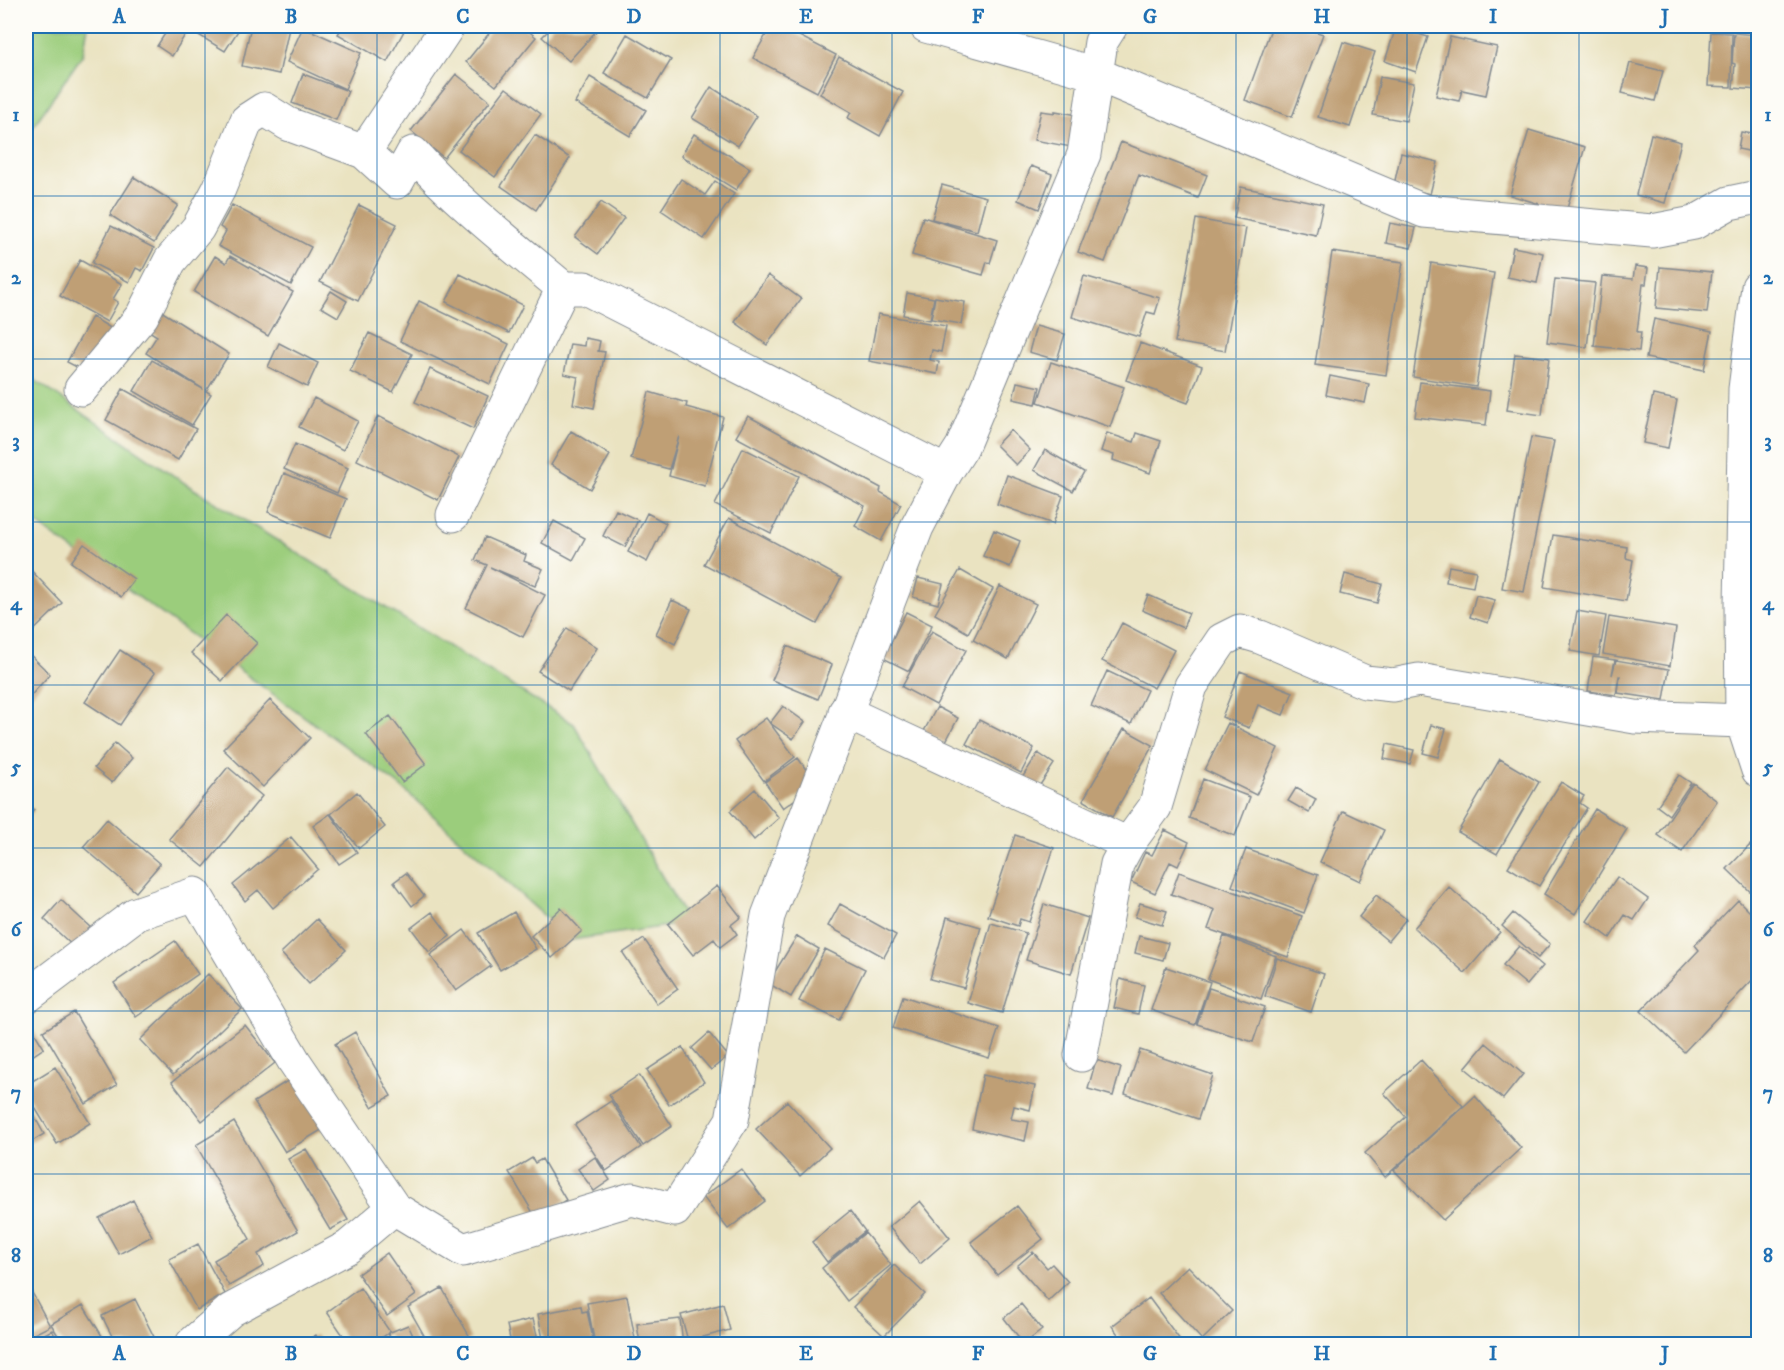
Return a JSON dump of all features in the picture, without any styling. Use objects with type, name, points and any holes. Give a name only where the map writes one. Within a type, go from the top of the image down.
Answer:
[{"type":"street","points":[[364,152],[448,26]]},
{"type":"street","points":[[926,26],[1096,74],[1424,211],[1652,231],[1694,223],[1729,203],[1758,197]]},
{"type":"street","points":[[26,997],[136,914],[195,894],[294,1060],[394,1208],[463,1250],[632,1199],[675,1210],[732,1120],[768,916],[917,527],[962,447],[1084,154],[1101,42],[1111,26]]},
{"type":"street","points":[[81,389],[142,316],[170,261],[198,228],[219,189],[247,120],[264,109],[288,124],[364,152],[397,182],[413,153],[432,174],[482,220],[563,288],[585,288],[946,472]]},
{"type":"street","points":[[1758,287],[1745,389],[1741,605],[1742,721],[1758,769]]},
{"type":"street","points":[[453,516],[563,288]]},
{"type":"street","points":[[1081,1055],[1117,864],[1128,844],[1155,807],[1191,686],[1222,640],[1239,631],[1260,637],[1365,682],[1393,685],[1419,680],[1635,717],[1742,721]]},
{"type":"street","points":[[845,712],[1128,844]]},
{"type":"street","points":[[1702,719],[1758,769]]},
{"type":"street","points":[[192,1344],[231,1310],[348,1247],[394,1208]]},
{"type":"green space","points":[[26,26],[88,26],[83,54],[26,137]]},
{"type":"green space","points":[[26,374],[189,486],[574,724],[689,923],[571,940],[399,785],[33,521],[26,514]]},
{"type":"building","points":[[170,26],[190,27],[172,56],[157,46]]},
{"type":"building","points":[[202,26],[241,26],[225,51],[197,34]]},
{"type":"building","points":[[251,26],[289,28],[279,74],[242,66]]},
{"type":"building","points":[[343,26],[398,26],[405,29],[387,62],[338,34]]},
{"type":"building","points":[[495,26],[522,26],[536,37],[496,86],[466,62]]},
{"type":"building","points":[[553,26],[592,26],[597,30],[569,61],[542,37]]},
{"type":"building","points":[[771,26],[780,26],[836,55],[817,92],[753,58]]},
{"type":"building","points":[[1272,26],[1299,26],[1323,34],[1292,117],[1245,100]]},
{"type":"building","points":[[303,27],[361,53],[345,89],[287,62]]},
{"type":"building","points":[[1396,27],[1428,37],[1416,72],[1385,61]]},
{"type":"building","points":[[1711,32],[1732,33],[1731,87],[1708,86]]},
{"type":"building","points":[[1734,33],[1758,35],[1758,90],[1733,88]]},
{"type":"building","points":[[627,34],[671,60],[648,98],[604,73]]},
{"type":"building","points":[[1450,37],[1497,47],[1486,95],[1462,90],[1459,101],[1436,96]]},
{"type":"building","points":[[1343,42],[1375,52],[1350,127],[1318,117]]},
{"type":"building","points":[[839,57],[903,92],[880,136],[848,118],[851,112],[820,94]]},
{"type":"building","points":[[1630,63],[1663,71],[1655,101],[1622,93]]},
{"type":"building","points":[[303,74],[348,91],[336,120],[292,103]]},
{"type":"building","points":[[456,74],[490,101],[444,158],[411,131]]},
{"type":"building","points":[[590,77],[646,110],[630,136],[575,103]]},
{"type":"building","points":[[1380,77],[1414,83],[1406,121],[1373,115]]},
{"type":"building","points":[[711,87],[757,116],[738,146],[692,118]]},
{"type":"building","points":[[506,88],[541,114],[495,177],[459,150]]},
{"type":"building","points":[[1041,111],[1078,115],[1071,147],[1034,140]]},
{"type":"building","points":[[1529,130],[1585,147],[1566,212],[1510,195]]},
{"type":"building","points":[[1741,132],[1758,135],[1758,153],[1738,149]]},
{"type":"building","points":[[694,134],[750,168],[736,190],[681,156]]},
{"type":"building","points":[[1651,134],[1681,142],[1665,203],[1636,195]]},
{"type":"building","points":[[535,135],[570,158],[536,210],[501,186]]},
{"type":"building","points":[[1121,142],[1207,175],[1198,198],[1139,175],[1105,262],[1078,252]]},
{"type":"building","points":[[1401,153],[1438,162],[1430,194],[1394,185]]},
{"type":"building","points":[[1031,166],[1052,174],[1039,209],[1018,200]]},
{"type":"building","points":[[134,177],[178,205],[154,243],[110,215]]},
{"type":"building","points":[[681,179],[705,195],[715,181],[734,194],[704,239],[661,210]]},
{"type":"building","points":[[942,185],[986,197],[977,231],[932,219]]},
{"type":"building","points":[[1241,187],[1323,204],[1316,235],[1234,218]]},
{"type":"building","points":[[601,202],[624,218],[598,254],[575,237]]},
{"type":"building","points":[[232,205],[311,247],[291,285],[218,246],[226,231],[220,227]]},
{"type":"building","points":[[359,205],[397,224],[358,301],[320,282]]},
{"type":"building","points":[[923,217],[997,240],[990,263],[987,262],[983,275],[912,255]]},
{"type":"building","points":[[1196,219],[1246,228],[1225,351],[1175,342]]},
{"type":"building","points":[[1390,223],[1416,228],[1411,248],[1386,243]]},
{"type":"building","points":[[111,226],[154,248],[142,271],[136,268],[129,282],[92,263]]},
{"type":"building","points":[[1513,247],[1543,253],[1537,283],[1507,277]]},
{"type":"building","points":[[1332,252],[1403,262],[1386,375],[1315,365]]},
{"type":"building","points":[[215,256],[226,263],[230,256],[293,292],[268,336],[194,292]]},
{"type":"building","points":[[80,260],[122,284],[113,299],[118,302],[107,322],[60,296]]},
{"type":"building","points":[[1431,263],[1494,273],[1476,387],[1413,377]]},
{"type":"building","points":[[1635,266],[1648,268],[1646,284],[1643,284],[1637,332],[1641,332],[1639,351],[1594,346],[1602,276],[1633,279]]},
{"type":"building","points":[[1660,267],[1712,272],[1707,313],[1656,308]]},
{"type":"building","points":[[460,274],[523,305],[509,333],[446,302]]},
{"type":"building","points":[[768,275],[801,299],[767,345],[735,322]]},
{"type":"building","points":[[1084,276],[1160,298],[1155,314],[1147,312],[1139,337],[1072,317]]},
{"type":"building","points":[[1555,279],[1595,283],[1587,347],[1547,342]]},
{"type":"building","points":[[331,291],[347,301],[338,317],[321,307]]},
{"type":"building","points":[[907,293],[934,298],[930,320],[903,315]]},
{"type":"building","points":[[935,297],[965,302],[961,324],[931,319]]},
{"type":"building","points":[[419,301],[509,344],[490,384],[400,341]]},
{"type":"building","points":[[161,311],[229,354],[206,391],[211,394],[192,425],[134,391],[152,360],[203,389],[146,353],[157,336],[149,331]]},
{"type":"building","points":[[878,314],[946,326],[941,352],[932,350],[930,360],[939,362],[937,374],[869,361]]},
{"type":"building","points":[[92,317],[114,330],[90,374],[67,362]]},
{"type":"building","points":[[1654,319],[1712,331],[1704,370],[1646,358]]},
{"type":"building","points":[[1036,326],[1065,334],[1057,360],[1029,352]]},
{"type":"building","points":[[369,333],[412,354],[393,392],[350,371]]},
{"type":"building","points":[[585,338],[600,341],[598,351],[605,352],[594,408],[573,404],[578,377],[564,374],[570,344],[584,346]]},
{"type":"building","points":[[279,343],[318,363],[307,387],[268,367]]},
{"type":"building","points":[[1140,343],[1202,366],[1188,403],[1126,380]]},
{"type":"building","points":[[1515,354],[1549,358],[1542,415],[1507,410]]},
{"type":"building","points":[[1051,362],[1124,387],[1110,427],[1038,402]]},
{"type":"building","points":[[430,369],[488,396],[473,429],[415,402]]},
{"type":"building","points":[[1330,376],[1369,384],[1365,403],[1326,395]]},
{"type":"building","points":[[1017,382],[1040,387],[1036,404],[1013,399]]},
{"type":"building","points":[[1420,382],[1490,391],[1486,425],[1415,417]]},
{"type":"building","points":[[123,389],[196,429],[178,460],[106,420]]},
{"type":"building","points":[[649,392],[687,403],[686,407],[723,417],[705,486],[669,476],[679,436],[669,469],[631,459]]},
{"type":"building","points":[[1653,395],[1677,400],[1668,448],[1643,443]]},
{"type":"building","points":[[314,398],[358,421],[343,450],[299,427]]},
{"type":"building","points":[[378,416],[459,457],[438,500],[357,460]]},
{"type":"building","points":[[748,416],[881,488],[880,492],[901,504],[881,541],[855,526],[865,506],[736,437]]},
{"type":"building","points":[[1010,430],[1030,450],[1016,465],[996,445]]},
{"type":"building","points":[[571,431],[610,455],[590,489],[551,465]]},
{"type":"building","points":[[1107,433],[1134,442],[1137,433],[1161,441],[1150,473],[1113,460],[1114,455],[1101,451]]},
{"type":"building","points":[[1531,437],[1554,441],[1524,592],[1502,588]]},
{"type":"building","points":[[295,444],[348,468],[337,493],[284,469]]},
{"type":"building","points":[[743,448],[799,476],[771,533],[715,505]]},
{"type":"building","points":[[1045,450],[1084,472],[1073,491],[1034,470]]},
{"type":"building","points":[[284,473],[346,499],[330,538],[268,512]]},
{"type":"building","points":[[1007,475],[1063,496],[1053,524],[997,504]]},
{"type":"building","points":[[616,510],[638,520],[625,547],[603,536]]},
{"type":"building","points":[[647,513],[666,523],[647,562],[628,552]]},
{"type":"building","points":[[729,518],[841,578],[817,624],[704,564]]},
{"type":"building","points":[[554,521],[585,538],[573,560],[542,543]]},
{"type":"building","points":[[994,530],[1020,541],[1010,567],[983,556]]},
{"type":"building","points":[[1553,535],[1627,547],[1626,558],[1633,560],[1626,601],[1544,587]]},
{"type":"building","points":[[485,537],[526,555],[524,561],[543,569],[535,586],[490,567],[545,595],[523,637],[466,608],[487,565],[475,560]]},
{"type":"building","points":[[84,544],[134,579],[121,597],[71,562]]},
{"type":"building","points":[[26,565],[62,603],[26,638]]},
{"type":"building","points":[[1449,566],[1476,571],[1473,587],[1446,582]]},
{"type":"building","points":[[960,570],[993,589],[968,633],[935,614]]},
{"type":"building","points":[[1345,574],[1382,584],[1377,603],[1340,594]]},
{"type":"building","points":[[918,578],[943,584],[938,604],[913,597]]},
{"type":"building","points":[[1000,586],[1036,604],[1008,659],[973,640]]},
{"type":"building","points":[[1148,595],[1189,613],[1183,628],[1142,610]]},
{"type":"building","points":[[1476,595],[1495,600],[1488,623],[1470,617]]},
{"type":"building","points":[[672,600],[691,609],[675,644],[656,634]]},
{"type":"building","points":[[1577,611],[1606,616],[1599,656],[1570,651]]},
{"type":"building","points":[[906,612],[932,625],[909,671],[883,658]]},
{"type":"building","points":[[226,615],[257,643],[222,681],[191,653]]},
{"type":"building","points":[[1609,617],[1676,628],[1670,666],[1603,654]]},
{"type":"building","points":[[1122,623],[1174,650],[1154,688],[1102,661]]},
{"type":"building","points":[[567,628],[597,648],[569,691],[538,671]]},
{"type":"building","points":[[932,631],[966,650],[936,705],[902,687]]},
{"type":"building","points":[[787,646],[832,665],[818,699],[772,680]]},
{"type":"building","points":[[120,650],[155,673],[120,725],[85,702]]},
{"type":"building","points":[[26,651],[50,674],[26,701]]},
{"type":"building","points":[[1593,657],[1615,660],[1612,675],[1616,660],[1669,669],[1664,700],[1618,693],[1620,676],[1616,695],[1588,691]]},
{"type":"building","points":[[1107,671],[1147,690],[1131,724],[1091,706]]},
{"type":"building","points":[[1240,671],[1293,692],[1283,715],[1258,705],[1249,728],[1222,717]]},
{"type":"building","points":[[270,700],[310,738],[263,787],[223,749]]},
{"type":"building","points":[[783,706],[805,722],[793,739],[770,723]]},
{"type":"building","points":[[937,707],[958,718],[945,743],[924,731]]},
{"type":"building","points":[[390,716],[426,764],[402,782],[366,734]]},
{"type":"building","points":[[766,718],[795,757],[764,781],[735,741]]},
{"type":"building","points":[[979,720],[1034,748],[1021,773],[966,744]]},
{"type":"building","points":[[1228,723],[1278,748],[1256,795],[1205,770]]},
{"type":"building","points":[[1431,725],[1446,729],[1438,757],[1423,753]]},
{"type":"building","points":[[1124,729],[1153,745],[1112,817],[1083,800]]},
{"type":"building","points":[[115,743],[132,758],[112,783],[94,768]]},
{"type":"building","points":[[1387,744],[1414,750],[1410,764],[1384,759]]},
{"type":"building","points":[[1038,753],[1054,764],[1038,788],[1022,778]]},
{"type":"building","points":[[798,758],[816,784],[783,808],[765,782]]},
{"type":"building","points":[[1500,759],[1539,782],[1497,854],[1458,832]]},
{"type":"building","points":[[228,767],[262,796],[204,867],[169,839]]},
{"type":"building","points":[[1679,775],[1691,783],[1669,815],[1657,806]]},
{"type":"building","points":[[1203,779],[1250,797],[1235,836],[1189,818]]},
{"type":"building","points":[[1561,782],[1584,796],[1580,803],[1587,808],[1539,886],[1508,867]]},
{"type":"building","points":[[1693,783],[1717,801],[1682,852],[1658,835]]},
{"type":"building","points":[[1296,788],[1316,799],[1309,813],[1288,801]]},
{"type":"building","points":[[755,789],[779,818],[754,840],[730,811]]},
{"type":"building","points":[[357,792],[385,827],[359,848],[331,814]]},
{"type":"building","points":[[26,804],[34,810],[26,820]]},
{"type":"building","points":[[1595,809],[1627,829],[1575,914],[1544,894]]},
{"type":"building","points":[[1343,811],[1384,830],[1360,881],[1320,862]]},
{"type":"building","points":[[330,814],[357,852],[339,864],[313,826]]},
{"type":"building","points":[[107,819],[160,864],[136,892],[83,847]]},
{"type":"building","points":[[1165,830],[1189,842],[1178,866],[1170,862],[1155,893],[1131,882],[1145,852],[1152,855]]},
{"type":"building","points":[[1015,835],[1054,848],[1029,922],[1020,919],[1018,926],[988,916]]},
{"type":"building","points":[[291,837],[318,869],[273,908],[258,890],[245,901],[233,885]]},
{"type":"building","points":[[1750,845],[1758,853],[1758,899],[1727,869]]},
{"type":"building","points":[[1246,849],[1318,875],[1304,913],[1232,886]]},
{"type":"building","points":[[1179,872],[1302,916],[1288,957],[1208,929],[1215,910],[1171,894]]},
{"type":"building","points":[[406,873],[424,896],[412,906],[394,882]]},
{"type":"building","points":[[1617,877],[1648,899],[1634,920],[1625,915],[1610,938],[1587,921]]},
{"type":"building","points":[[717,886],[741,917],[731,925],[737,934],[720,947],[714,939],[693,955],[668,924]]},
{"type":"building","points":[[1449,887],[1500,932],[1465,973],[1414,928]]},
{"type":"building","points":[[1376,895],[1406,919],[1388,941],[1359,917]]},
{"type":"building","points":[[61,900],[92,929],[75,948],[44,919]]},
{"type":"building","points":[[1738,900],[1758,920],[1758,974],[1684,1052],[1641,1011],[1699,950],[1695,945]]},
{"type":"building","points":[[1140,903],[1167,911],[1162,925],[1135,917]]},
{"type":"building","points":[[840,904],[896,935],[884,957],[828,926]]},
{"type":"building","points":[[1044,904],[1088,918],[1071,974],[1026,960]]},
{"type":"building","points":[[561,908],[582,931],[552,958],[531,936]]},
{"type":"building","points":[[432,912],[450,936],[429,952],[411,928]]},
{"type":"building","points":[[514,912],[536,949],[500,970],[478,933]]},
{"type":"building","points":[[1513,913],[1550,944],[1538,958],[1502,926]]},
{"type":"building","points":[[947,917],[981,927],[964,988],[930,979]]},
{"type":"building","points":[[317,919],[346,950],[309,984],[281,953]]},
{"type":"building","points":[[991,923],[1026,933],[1002,1013],[968,1003]]},
{"type":"building","points":[[464,930],[491,966],[456,991],[430,955]]},
{"type":"building","points":[[797,936],[819,949],[791,997],[768,983]]},
{"type":"building","points":[[1139,936],[1168,943],[1163,960],[1135,953]]},
{"type":"building","points":[[1224,936],[1276,956],[1261,999],[1208,979]]},
{"type":"building","points":[[644,939],[678,989],[657,1004],[623,953]]},
{"type":"building","points":[[175,941],[198,974],[136,1017],[114,983]]},
{"type":"building","points":[[1519,946],[1543,966],[1527,985],[1503,965]]},
{"type":"building","points":[[825,949],[865,969],[839,1020],[799,1001]]},
{"type":"building","points":[[1277,958],[1324,974],[1311,1012],[1265,996]]},
{"type":"building","points":[[1166,967],[1210,982],[1195,1025],[1151,1010]]},
{"type":"building","points":[[208,974],[242,1009],[173,1075],[140,1040]]},
{"type":"building","points":[[1120,979],[1144,985],[1138,1014],[1114,1008]]},
{"type":"building","points":[[1209,988],[1265,1007],[1253,1042],[1197,1024]]},
{"type":"building","points":[[903,996],[999,1028],[989,1058],[893,1028]]},
{"type":"building","points":[[74,1012],[117,1085],[86,1104],[43,1031]]},
{"type":"building","points":[[245,1025],[275,1063],[202,1121],[172,1082]]},
{"type":"building","points":[[31,1027],[44,1048],[26,1060],[26,1031]]},
{"type":"building","points":[[355,1032],[391,1096],[372,1107],[335,1044]]},
{"type":"building","points":[[709,1033],[728,1056],[711,1070],[692,1048]]},
{"type":"building","points":[[1486,1043],[1523,1074],[1503,1099],[1465,1068]]},
{"type":"building","points":[[682,1047],[704,1082],[669,1105],[647,1070]]},
{"type":"building","points":[[1140,1050],[1213,1075],[1198,1119],[1125,1094]]},
{"type":"building","points":[[1096,1060],[1121,1068],[1113,1096],[1088,1089]]},
{"type":"building","points":[[1421,1060],[1463,1106],[1385,1177],[1365,1153],[1406,1117],[1384,1093]]},
{"type":"building","points":[[55,1067],[90,1123],[57,1144],[26,1093],[26,1085]]},
{"type":"building","points":[[297,1075],[328,1126],[285,1152],[254,1102]]},
{"type":"building","points":[[639,1075],[672,1126],[643,1146],[609,1095]]},
{"type":"building","points":[[983,1075],[1035,1086],[1030,1110],[1014,1106],[1011,1119],[1029,1122],[1025,1141],[972,1129]]},
{"type":"building","points":[[1475,1096],[1521,1148],[1443,1220],[1394,1170]]},
{"type":"building","points":[[26,1101],[44,1134],[26,1145]]},
{"type":"building","points":[[611,1101],[641,1147],[606,1171],[575,1125]]},
{"type":"building","points":[[787,1101],[830,1148],[800,1176],[756,1129]]},
{"type":"building","points":[[234,1122],[298,1231],[258,1254],[264,1266],[229,1286],[214,1260],[250,1239],[196,1145]]},
{"type":"building","points":[[306,1149],[348,1220],[330,1230],[288,1159]]},
{"type":"building","points":[[595,1157],[610,1180],[594,1191],[578,1169]]},
{"type":"building","points":[[532,1158],[535,1163],[542,1159],[566,1200],[536,1218],[509,1172]]},
{"type":"building","points":[[741,1169],[765,1201],[728,1229],[703,1197]]},
{"type":"building","points":[[133,1200],[152,1236],[119,1254],[99,1218]]},
{"type":"building","points":[[920,1201],[950,1238],[920,1264],[889,1227]]},
{"type":"building","points":[[1017,1206],[1043,1239],[997,1275],[971,1242]]},
{"type":"building","points":[[850,1211],[865,1231],[827,1262],[812,1242]]},
{"type":"building","points":[[865,1233],[891,1265],[847,1301],[822,1268]]},
{"type":"building","points":[[198,1244],[225,1294],[197,1310],[169,1259]]},
{"type":"building","points":[[1033,1252],[1047,1268],[1052,1264],[1068,1282],[1048,1301],[1017,1266]]},
{"type":"building","points":[[387,1253],[416,1295],[387,1316],[358,1274]]},
{"type":"building","points":[[894,1265],[925,1294],[884,1336],[853,1307]]},
{"type":"building","points":[[1188,1266],[1232,1311],[1202,1340],[1159,1293]]},
{"type":"building","points":[[29,1287],[50,1326],[26,1338],[26,1289]]},
{"type":"building","points":[[360,1288],[390,1332],[372,1344],[349,1344],[327,1312]]},
{"type":"building","points":[[442,1288],[471,1339],[461,1344],[429,1344],[408,1307]]},
{"type":"building","points":[[627,1296],[636,1344],[595,1344],[587,1303]]},
{"type":"building","points":[[1149,1298],[1183,1344],[1125,1344],[1112,1326]]},
{"type":"building","points":[[135,1299],[155,1339],[144,1344],[116,1344],[102,1316]]},
{"type":"building","points":[[723,1304],[730,1330],[688,1341],[681,1315]]},
{"type":"building","points":[[1021,1304],[1042,1330],[1024,1344],[1004,1318]]},
{"type":"building","points":[[83,1305],[107,1344],[63,1344],[51,1324]]},
{"type":"building","points":[[581,1306],[582,1312],[587,1311],[594,1344],[544,1344],[538,1314]]},
{"type":"building","points":[[533,1319],[539,1344],[511,1344],[507,1325]]},
{"type":"building","points":[[680,1319],[683,1344],[640,1344],[637,1324]]},
{"type":"building","points":[[408,1325],[417,1344],[393,1344],[388,1333]]},
{"type":"building","points":[[52,1330],[59,1344],[26,1344]]},
{"type":"building","points":[[316,1335],[321,1344],[300,1344]]}]
